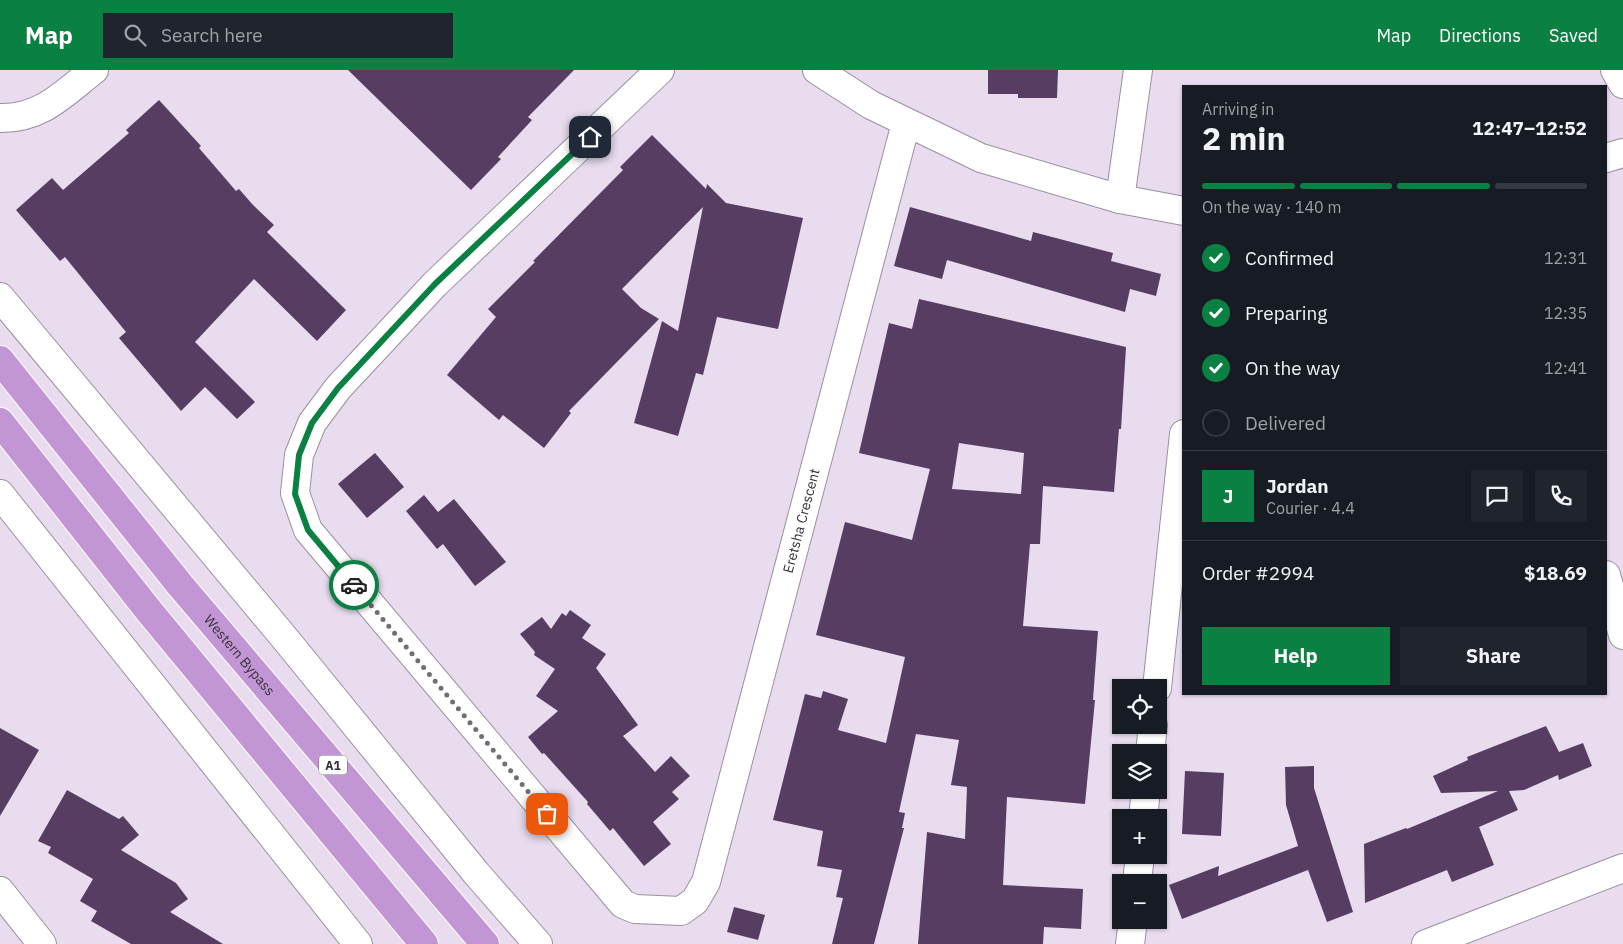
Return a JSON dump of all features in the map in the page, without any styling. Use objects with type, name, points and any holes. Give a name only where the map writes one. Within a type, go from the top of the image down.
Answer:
[{"type":"highway","name":"Western Bypass","points":[[0,360],[180,585],[485,944]]},
{"type":"highway","points":[[0,422],[150,611],[424,944]]},
{"type":"street","points":[[0,118],[15,118],[45,108],[94,70]]},
{"type":"street","name":"Eretsha Crescent","points":[[660,70],[435,284],[338,388],[312,423],[299,455],[295,494],[308,530],[623,904],[635,909],[681,911],[695,901],[706,882],[906,122]]},
{"type":"street","points":[[818,70],[870,105],[981,158],[1120,199],[1182,211]]},
{"type":"street","points":[[1120,199],[1138,70]]},
{"type":"street","points":[[1615,70],[1623,84]]},
{"type":"street","points":[[1607,158],[1623,153]]},
{"type":"street","points":[[0,297],[287,641],[476,873],[538,944]]},
{"type":"street","points":[[1158,679],[1182,453]]},
{"type":"street","points":[[0,494],[358,944]]},
{"type":"street","points":[[1613,580],[1623,635]]},
{"type":"street","points":[[1426,944],[1623,868]]},
{"type":"street","points":[[0,891],[42,944]]},
{"type":"street","points":[[1130,944],[1132,929]]},
{"type":"building","points":[[348,70],[574,70],[528,117],[532,120],[498,157],[501,159],[471,190]]},
{"type":"building","points":[[988,70],[1058,70],[1057,98],[1018,98],[1018,94],[988,94]]},
{"type":"building","points":[[159,100],[201,146],[199,148],[236,191],[239,189],[274,225],[267,232],[346,310],[317,341],[254,279],[195,342],[255,402],[237,419],[205,387],[181,411],[119,338],[126,332],[65,257],[60,261],[16,210],[52,178],[63,190],[129,133],[126,130]]},
{"type":"building","points":[[652,135],[706,189],[707,184],[726,203],[803,218],[778,329],[717,317],[703,375],[696,373],[678,436],[634,423],[662,321],[678,331],[703,207],[622,289],[641,308],[659,319],[569,411],[571,413],[544,448],[503,415],[499,420],[447,375],[496,317],[488,309],[623,170],[620,167]]},
{"type":"building","points":[[910,207],[1031,241],[1033,232],[1113,253],[1111,261],[1161,274],[1156,296],[1130,289],[1125,312],[947,260],[942,279],[894,266]]},
{"type":"building","points":[[919,299],[1126,347],[1121,429],[1119,429],[1114,492],[1043,486],[1040,544],[1030,544],[1023,626],[1098,631],[1093,700],[1095,700],[1085,804],[1007,797],[1003,885],[1083,889],[1081,929],[1044,927],[1043,944],[918,944],[927,832],[965,839],[967,787],[951,785],[959,740],[916,734],[899,812],[905,813],[902,828],[904,828],[874,944],[832,944],[843,898],[836,897],[842,870],[817,866],[823,831],[773,820],[805,694],[821,698],[823,691],[848,699],[838,730],[886,743],[905,657],[816,635],[845,522],[912,540],[930,469],[859,453],[889,323],[912,329]],"holes":[[[959,443],[1024,453],[1021,494],[952,489]]]},
{"type":"building","points":[[375,453],[404,487],[367,518],[338,484]]},
{"type":"building","points":[[424,495],[438,512],[454,499],[506,562],[475,586],[443,544],[437,549],[406,511]]},
{"type":"building","points":[[570,610],[591,625],[582,638],[606,654],[596,668],[638,725],[623,736],[655,772],[671,756],[690,776],[672,792],[679,799],[653,822],[671,844],[644,866],[613,828],[610,831],[587,804],[588,802],[528,737],[558,711],[536,696],[555,669],[534,655],[535,652],[520,634],[542,617],[551,629],[562,613],[566,616]]},
{"type":"building","points":[[1546,726],[1559,752],[1583,743],[1592,766],[1559,780],[1558,775],[1524,790],[1509,791],[1518,810],[1479,827],[1494,865],[1452,882],[1447,870],[1365,903],[1364,844],[1407,829],[1498,791],[1441,793],[1433,776],[1468,760],[1467,757]]},
{"type":"building","points":[[0,728],[39,750],[0,816]]},
{"type":"building","points":[[1314,766],[1314,788],[1353,912],[1327,922],[1308,870],[1182,919],[1169,885],[1219,866],[1218,876],[1298,846],[1286,805],[1285,767]]},
{"type":"building","points":[[1185,771],[1224,773],[1221,836],[1182,834]]},
{"type":"building","points":[[67,790],[119,819],[123,816],[139,835],[121,850],[176,883],[188,899],[170,912],[223,944],[131,944],[91,921],[97,911],[80,901],[93,879],[48,853],[51,847],[38,841]]},
{"type":"building","points":[[734,907],[765,915],[758,940],[727,932]]},
{"type":"way so far","points":[[354,585],[547,814]]},
{"type":"route","points":[[354,585],[308,530],[295,494],[299,455],[312,423],[338,388],[435,284],[590,137]]}]
